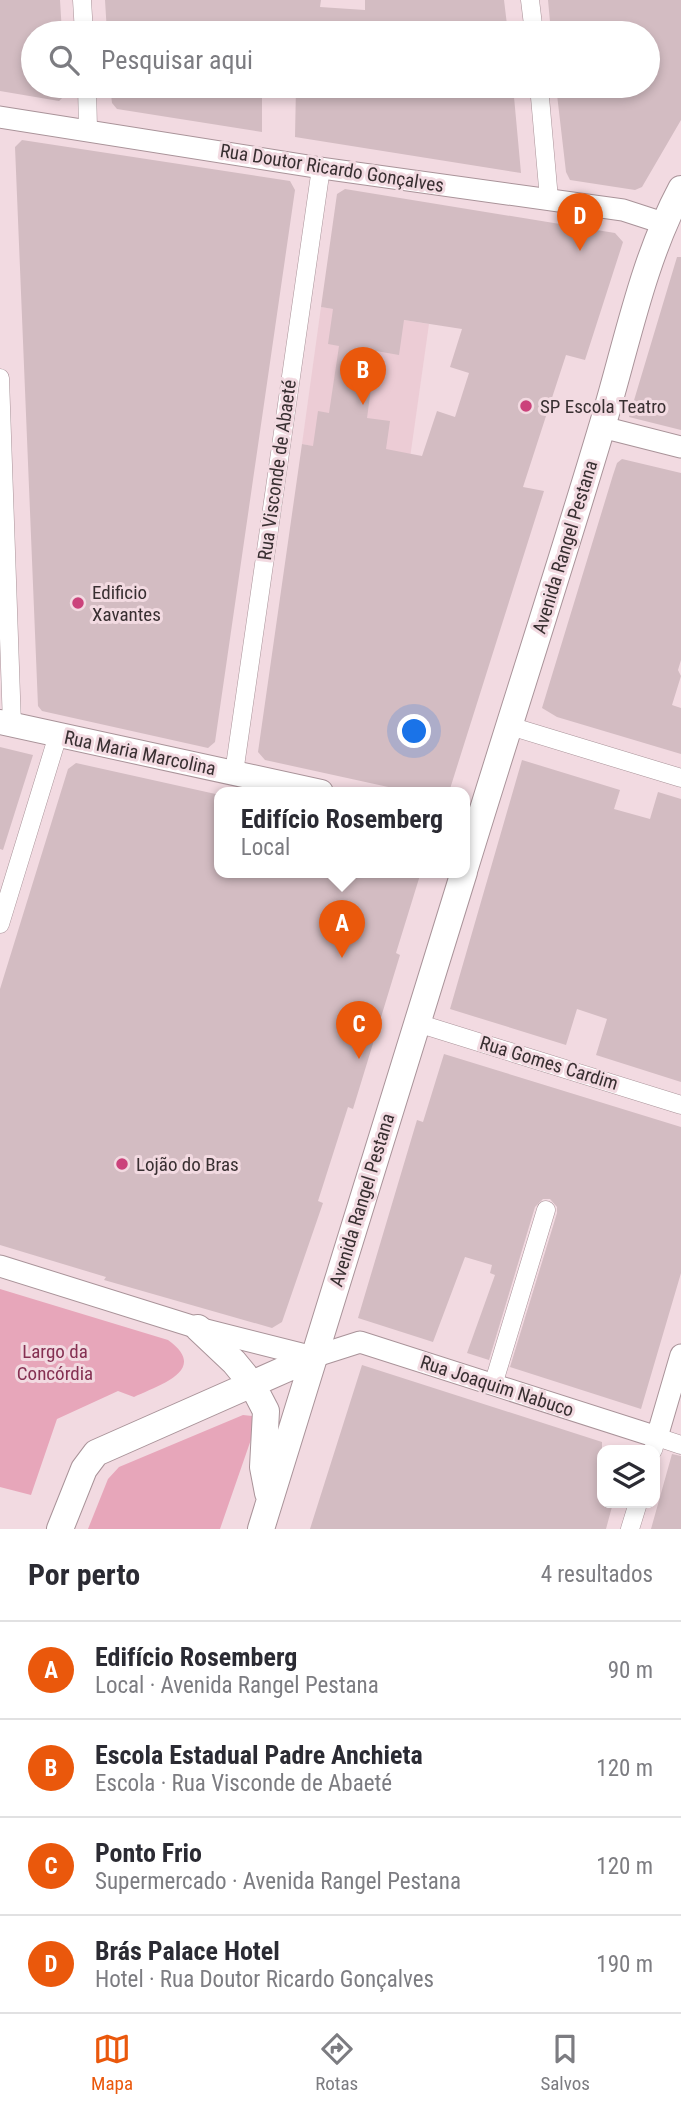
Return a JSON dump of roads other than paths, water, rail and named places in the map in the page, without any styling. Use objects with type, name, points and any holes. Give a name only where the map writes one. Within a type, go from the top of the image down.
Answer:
[{"type":"main road","name":"Avenida Rangel Pestana","points":[[471,825],[510,726],[663,223],[681,189]]},
{"type":"main road","name":"Rua Maria Marcolina","points":[[6,724],[298,787]]},
{"type":"main road","name":"Avenida Rangel Pestana","points":[[261,1529],[462,878]]},
{"type":"main road","points":[[198,1328],[252,1384],[266,1411],[263,1467],[270,1501]]},
{"type":"main road","points":[[60,1529],[84,1469],[96,1453],[313,1357]]},
{"type":"street","points":[[82,0],[83,21]]},
{"type":"street","points":[[530,0],[533,21]]},
{"type":"street","points":[[87,98],[88,129]]},
{"type":"street","points":[[540,98],[549,200]]},
{"type":"street","name":"Rua Doutor Ricardo Gonçalves","points":[[0,117],[321,168],[623,210],[663,223]]},
{"type":"street","name":"Rua Visconde de Abaeté","points":[[234,773],[321,168]]},
{"type":"street","points":[[0,378],[6,724]]},
{"type":"street","points":[[602,427],[681,447]]},
{"type":"street","points":[[510,726],[681,778]]},
{"type":"street","points":[[0,924],[58,735]]},
{"type":"street","name":"Rua Gomes Cardim","points":[[417,1023],[681,1105]]},
{"type":"street","points":[[493,1385],[546,1210]]},
{"type":"street","points":[[0,1266],[198,1328],[313,1357]]},
{"type":"street","name":"Rua Joaquim Nabuco","points":[[313,1357],[360,1342],[493,1385],[655,1444],[681,1445]]},
{"type":"street","points":[[655,1444],[681,1355]]},
{"type":"street","points":[[630,1529],[636,1508]]},
{"type":"place","name":"Brás Palace Hotel","points":[[580,251]]},
{"type":"place","name":"Escola Estadual Padre Anchieta","points":[[363,405]]},
{"type":"place","name":"SP Escola Teatro","points":[[526,406]]},
{"type":"place","name":"Edificio Xavantes","points":[[78,603]]},
{"type":"place","name":"Edifício Rosemberg","points":[[342,958]]},
{"type":"place","name":"Ponto Frio","points":[[359,1059]]},
{"type":"place","name":"Lojão do Bras","points":[[122,1164]]},
{"type":"park label","name":"Largo da Concórdia","points":[[55,1362]]}]
